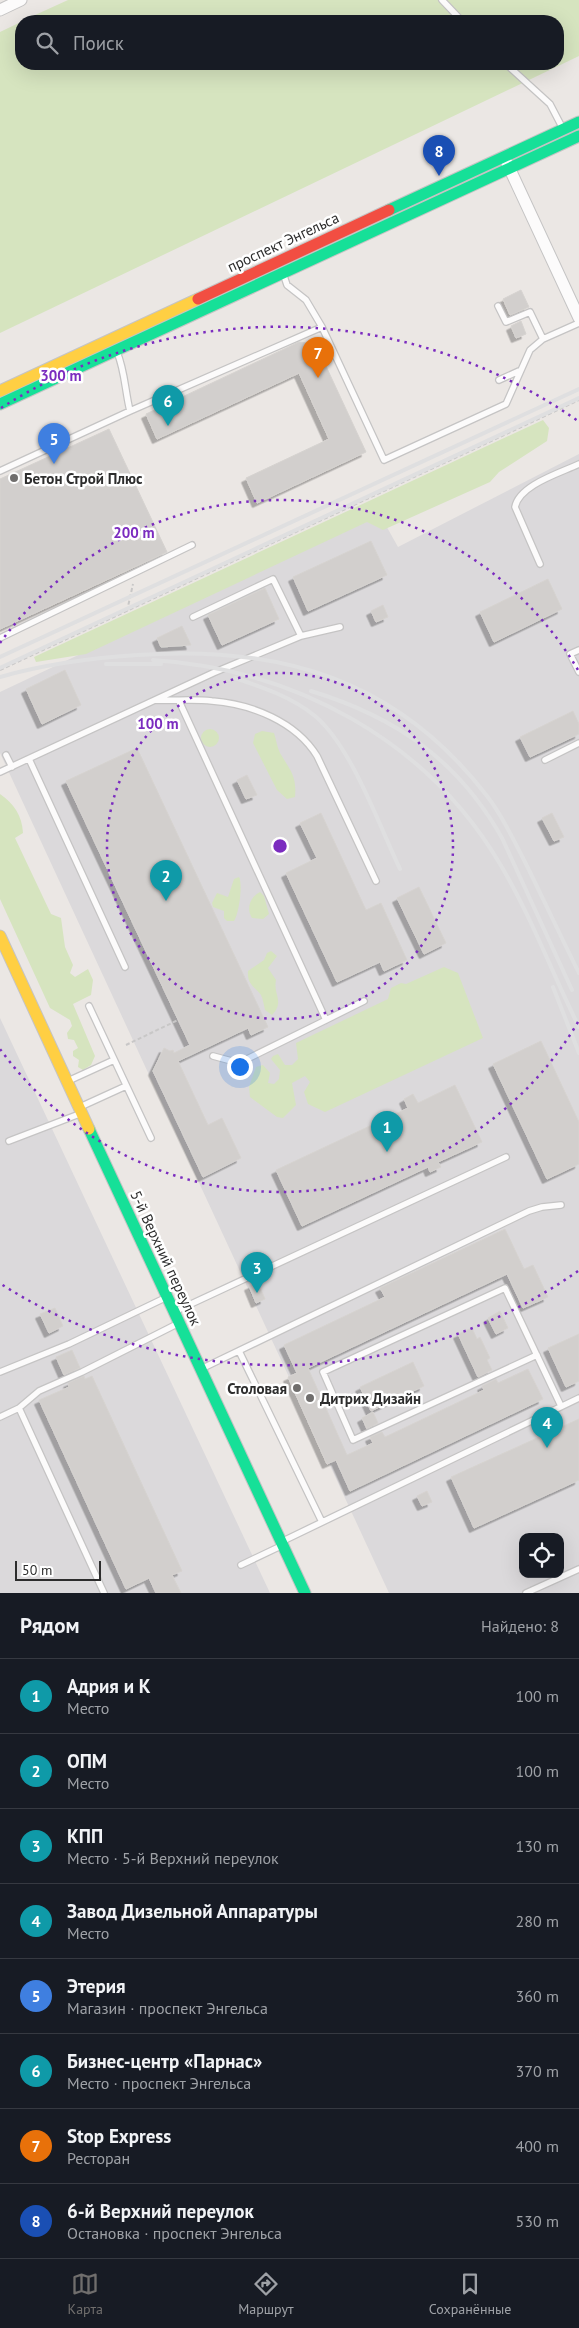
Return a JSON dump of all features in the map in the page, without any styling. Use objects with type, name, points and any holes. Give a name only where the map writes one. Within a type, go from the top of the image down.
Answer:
[{"type":"main road","name":"проспект Энгельса","points":[[0,390],[579,122]]},
{"type":"main road","name":"проспект Энгельса","points":[[0,404],[579,136]]},
{"type":"main road","name":"5-й Верхний переулок","points":[[0,936],[305,1593]]},
{"type":"street","points":[[0,10],[22,0]]},
{"type":"street","points":[[505,156],[577,310]]},
{"type":"lane","points":[[442,0],[456,15]]},
{"type":"lane","points":[[513,70],[550,104],[563,129]]},
{"type":"lane","points":[[283,273],[288,285],[311,306],[384,460],[506,404],[518,378],[519,371],[530,350],[543,339],[579,323]]},
{"type":"lane","points":[[498,306],[506,322],[530,312],[543,339]]},
{"type":"lane","points":[[0,471],[130,411],[322,327]]},
{"type":"lane","points":[[116,350],[123,367],[126,396],[130,411]]},
{"type":"lane","points":[[499,380],[519,371]]},
{"type":"lane","points":[[540,564],[515,507],[516,501],[527,489],[579,464]]},
{"type":"lane","points":[[0,638],[192,545]]},
{"type":"lane","points":[[193,617],[273,579],[301,636]]},
{"type":"lane","points":[[0,772],[152,700],[301,636],[340,627]]},
{"type":"lane","points":[[579,650],[570,654],[579,672]]},
{"type":"lane","points":[[152,700],[214,701],[235,705],[277,720],[302,736],[317,756],[376,881]]},
{"type":"lane","points":[[179,701],[326,1020]]},
{"type":"lane","points":[[545,760],[579,743]]},
{"type":"lane","points":[[6,755],[12,767]]},
{"type":"lane","points":[[29,759],[124,967]]},
{"type":"lane","points":[[213,1056],[239,1063],[364,1001]]},
{"type":"lane","points":[[89,1006],[151,1138]]},
{"type":"lane","points":[[68,1082],[114,1060]]},
{"type":"lane","points":[[9,1141],[81,1110],[126,1086]]},
{"type":"lane","points":[[174,1312],[506,1157]]},
{"type":"lane","points":[[201,1369],[293,1323],[529,1211],[542,1207],[561,1205]]},
{"type":"lane","points":[[537,1355],[353,1440],[322,1372],[505,1288],[537,1355],[561,1406]]},
{"type":"lane","points":[[0,1372],[69,1344],[168,1297]]},
{"type":"lane","points":[[0,1416],[18,1408],[39,1391],[82,1372],[180,1323]]},
{"type":"lane","points":[[239,1351],[322,1522]]},
{"type":"lane","points":[[241,1565],[322,1522],[579,1398]]},
{"type":"lane","points":[[18,1408],[104,1593]]},
{"type":"lane","points":[[526,1593],[579,1569]]},
{"type":"path","points":[[0,670],[579,400]]},
{"type":"path","points":[[127,610],[134,581],[130,574]]},
{"type":"path","points":[[126,1045],[178,1020]]},
{"type":"shaded area","points":[[579,454],[579,1593],[389,1593],[0,753],[0,692],[379,513],[398,547]]},
{"type":"shaded area","points":[[0,1018],[270,1593],[0,1593]]},
{"type":"green space","points":[[68,0],[579,0],[579,56],[564,63],[564,15],[35,15]]},
{"type":"green space","points":[[15,25],[15,70],[550,70],[0,333],[0,32]]},
{"type":"green space","points":[[543,420],[549,428],[547,441],[499,472],[490,482],[383,530],[367,522],[86,654],[36,662],[34,657]]},
{"type":"green space","points":[[206,729],[214,729],[219,734],[217,745],[206,747],[201,742],[201,734]]},
{"type":"green space","points":[[262,731],[274,733],[279,751],[294,778],[295,797],[287,799],[277,790],[253,743],[255,734]]},
{"type":"green space","points":[[0,794],[13,806],[19,815],[23,833],[15,838],[51,914],[61,918],[65,947],[73,965],[70,973],[75,977],[88,969],[93,980],[91,995],[73,1004],[95,1056],[91,1065],[83,1070],[78,1067],[79,1060],[73,1056],[73,1051],[78,1048],[74,1040],[68,1039],[67,1033],[72,1026],[70,1020],[50,1008],[0,899]]},
{"type":"green space","points":[[239,877],[240,899],[236,917],[234,921],[227,921],[224,918],[224,911],[213,907],[212,903],[217,893],[228,897],[234,879]]},
{"type":"green space","points":[[260,892],[264,896],[269,914],[263,919],[252,918],[249,911],[251,900]]},
{"type":"green space","points":[[271,951],[277,956],[268,968],[276,980],[278,1002],[278,1006],[272,1015],[265,1010],[261,995],[252,984],[248,975],[248,971],[264,960],[267,953]]},
{"type":"green space","points":[[444,967],[458,973],[483,1038],[325,1112],[308,1104],[304,1092],[310,1082],[305,1076],[292,1083],[296,1105],[283,1118],[277,1117],[250,1097],[249,1087],[256,1067],[263,1065],[270,1073],[268,1083],[274,1084],[279,1079],[280,1070],[271,1059],[273,1056],[278,1054],[285,1065],[292,1065],[298,1059],[296,1043],[388,999],[391,988],[401,983],[406,984]]},
{"type":"building","points":[[521,290],[529,307],[510,315],[503,299]]},
{"type":"building","points":[[521,321],[526,334],[516,338],[511,326]]},
{"type":"building","points":[[299,342],[308,343],[324,354],[328,363],[325,364],[366,452],[257,503],[246,478],[329,439],[299,373],[157,439],[146,414]]},
{"type":"building","points":[[109,429],[167,552],[0,629],[0,479]]},
{"type":"building","points":[[371,541],[387,575],[308,611],[293,577]]},
{"type":"building","points":[[548,579],[562,609],[494,642],[480,612]]},
{"type":"building","points":[[265,588],[279,619],[222,645],[208,615]]},
{"type":"building","points":[[383,605],[388,617],[376,622],[371,611]]},
{"type":"building","points":[[182,626],[191,645],[161,647],[157,638]]},
{"type":"building","points":[[65,670],[81,705],[42,724],[26,689]]},
{"type":"building","points":[[573,711],[579,724],[579,734],[530,757],[520,737]]},
{"type":"building","points":[[137,748],[268,1027],[251,1035],[248,1028],[178,1061],[208,1125],[222,1118],[241,1158],[203,1177],[153,1071],[164,1048],[170,1051],[173,1050],[174,1053],[190,1045],[66,781]]},
{"type":"building","points":[[247,775],[257,795],[246,799],[237,780]]},
{"type":"building","points":[[321,813],[366,910],[381,903],[407,960],[384,971],[380,962],[337,982],[286,873],[317,858],[300,823]]},
{"type":"building","points":[[552,813],[564,837],[554,841],[542,818]]},
{"type":"building","points":[[419,887],[446,943],[424,954],[397,898]]},
{"type":"building","points":[[541,1041],[579,1122],[579,1164],[547,1179],[493,1064]]},
{"type":"building","points":[[455,1085],[482,1142],[438,1162],[441,1167],[430,1172],[428,1167],[302,1226],[276,1170],[408,1108],[404,1099],[413,1094],[418,1103]]},
{"type":"building","points":[[505,1229],[524,1269],[533,1265],[548,1297],[523,1308],[507,1274],[308,1368],[347,1455],[373,1443],[370,1437],[382,1432],[385,1437],[484,1390],[482,1386],[496,1379],[498,1383],[528,1369],[543,1399],[350,1491],[336,1460],[327,1464],[288,1377],[297,1373],[284,1345],[385,1297],[380,1288]]},
{"type":"building","points":[[258,1282],[265,1299],[256,1303],[249,1286]]},
{"type":"building","points":[[55,1308],[63,1326],[49,1333],[40,1314]]},
{"type":"building","points":[[500,1311],[508,1328],[496,1334],[488,1318]]},
{"type":"building","points":[[472,1328],[477,1339],[480,1337],[490,1358],[487,1360],[492,1370],[478,1377],[458,1334]]},
{"type":"building","points":[[579,1334],[579,1381],[566,1387],[548,1348]]},
{"type":"building","points":[[72,1350],[80,1368],[64,1375],[56,1357]]},
{"type":"building","points":[[413,1362],[424,1386],[371,1411],[360,1387]]},
{"type":"building","points":[[84,1376],[85,1379],[92,1376],[182,1571],[172,1575],[181,1593],[156,1593],[149,1578],[126,1589],[39,1400],[69,1387],[68,1383]]},
{"type":"building","points":[[373,1412],[378,1423],[367,1429],[362,1418]]},
{"type":"building","points":[[579,1419],[579,1480],[474,1528],[451,1477]]},
{"type":"building","points":[[427,1491],[432,1502],[422,1506],[417,1496]]},
{"type":"railway","points":[[0,657],[579,389]]},
{"type":"railway","points":[[0,668],[579,398]]},
{"type":"railway","points":[[0,677],[51,665],[85,660],[137,655],[190,653],[240,656],[287,664],[332,678],[375,697],[415,723],[452,756],[487,796],[507,826],[579,973]]},
{"type":"railway","points":[[153,660],[205,666],[256,678],[306,696],[352,719],[395,747],[435,781],[470,820],[500,864],[522,904],[579,1027]]},
{"type":"railway","points":[[106,664],[161,664]]},
{"type":"railway","points":[[235,678],[297,703],[315,716],[328,729],[341,746],[363,787],[400,869]]},
{"type":"railway","points":[[311,691],[371,714],[397,728],[445,764],[466,786],[485,810],[502,838],[572,990]]},
{"type":"railway","points":[[553,987],[579,1053]]},
{"type":"traffic: fast","points":[[389,210],[579,122]]},
{"type":"traffic: fast","points":[[0,404],[579,136]]},
{"type":"traffic: fast","points":[[89,1129],[305,1593]]},
{"type":"traffic: slow","points":[[0,391],[198,299]]},
{"type":"traffic: slow","points":[[0,936],[89,1129]]},
{"type":"traffic: jam","points":[[198,299],[389,210]]},
{"type":"place","name":"6-й Верхний переулок","points":[[439,176]]},
{"type":"place","name":"Stop Express","points":[[318,378]]},
{"type":"place","name":"Бизнес-центр «Парнас»","points":[[168,426]]},
{"type":"place","name":"Этерия","points":[[54,464]]},
{"type":"place","name":"Бетон Строй Плюс","points":[[14,478]]},
{"type":"place","name":"ОПМ","points":[[166,901]]},
{"type":"place","name":"Адрия и К","points":[[387,1152]]},
{"type":"place","name":"КПП","points":[[257,1293]]},
{"type":"place","name":"Столовая","points":[[297,1388]]},
{"type":"place","name":"Дитрих Дизайн","points":[[310,1398]]},
{"type":"place","name":"Завод Дизельной Аппаратуры","points":[[547,1448]]}]
